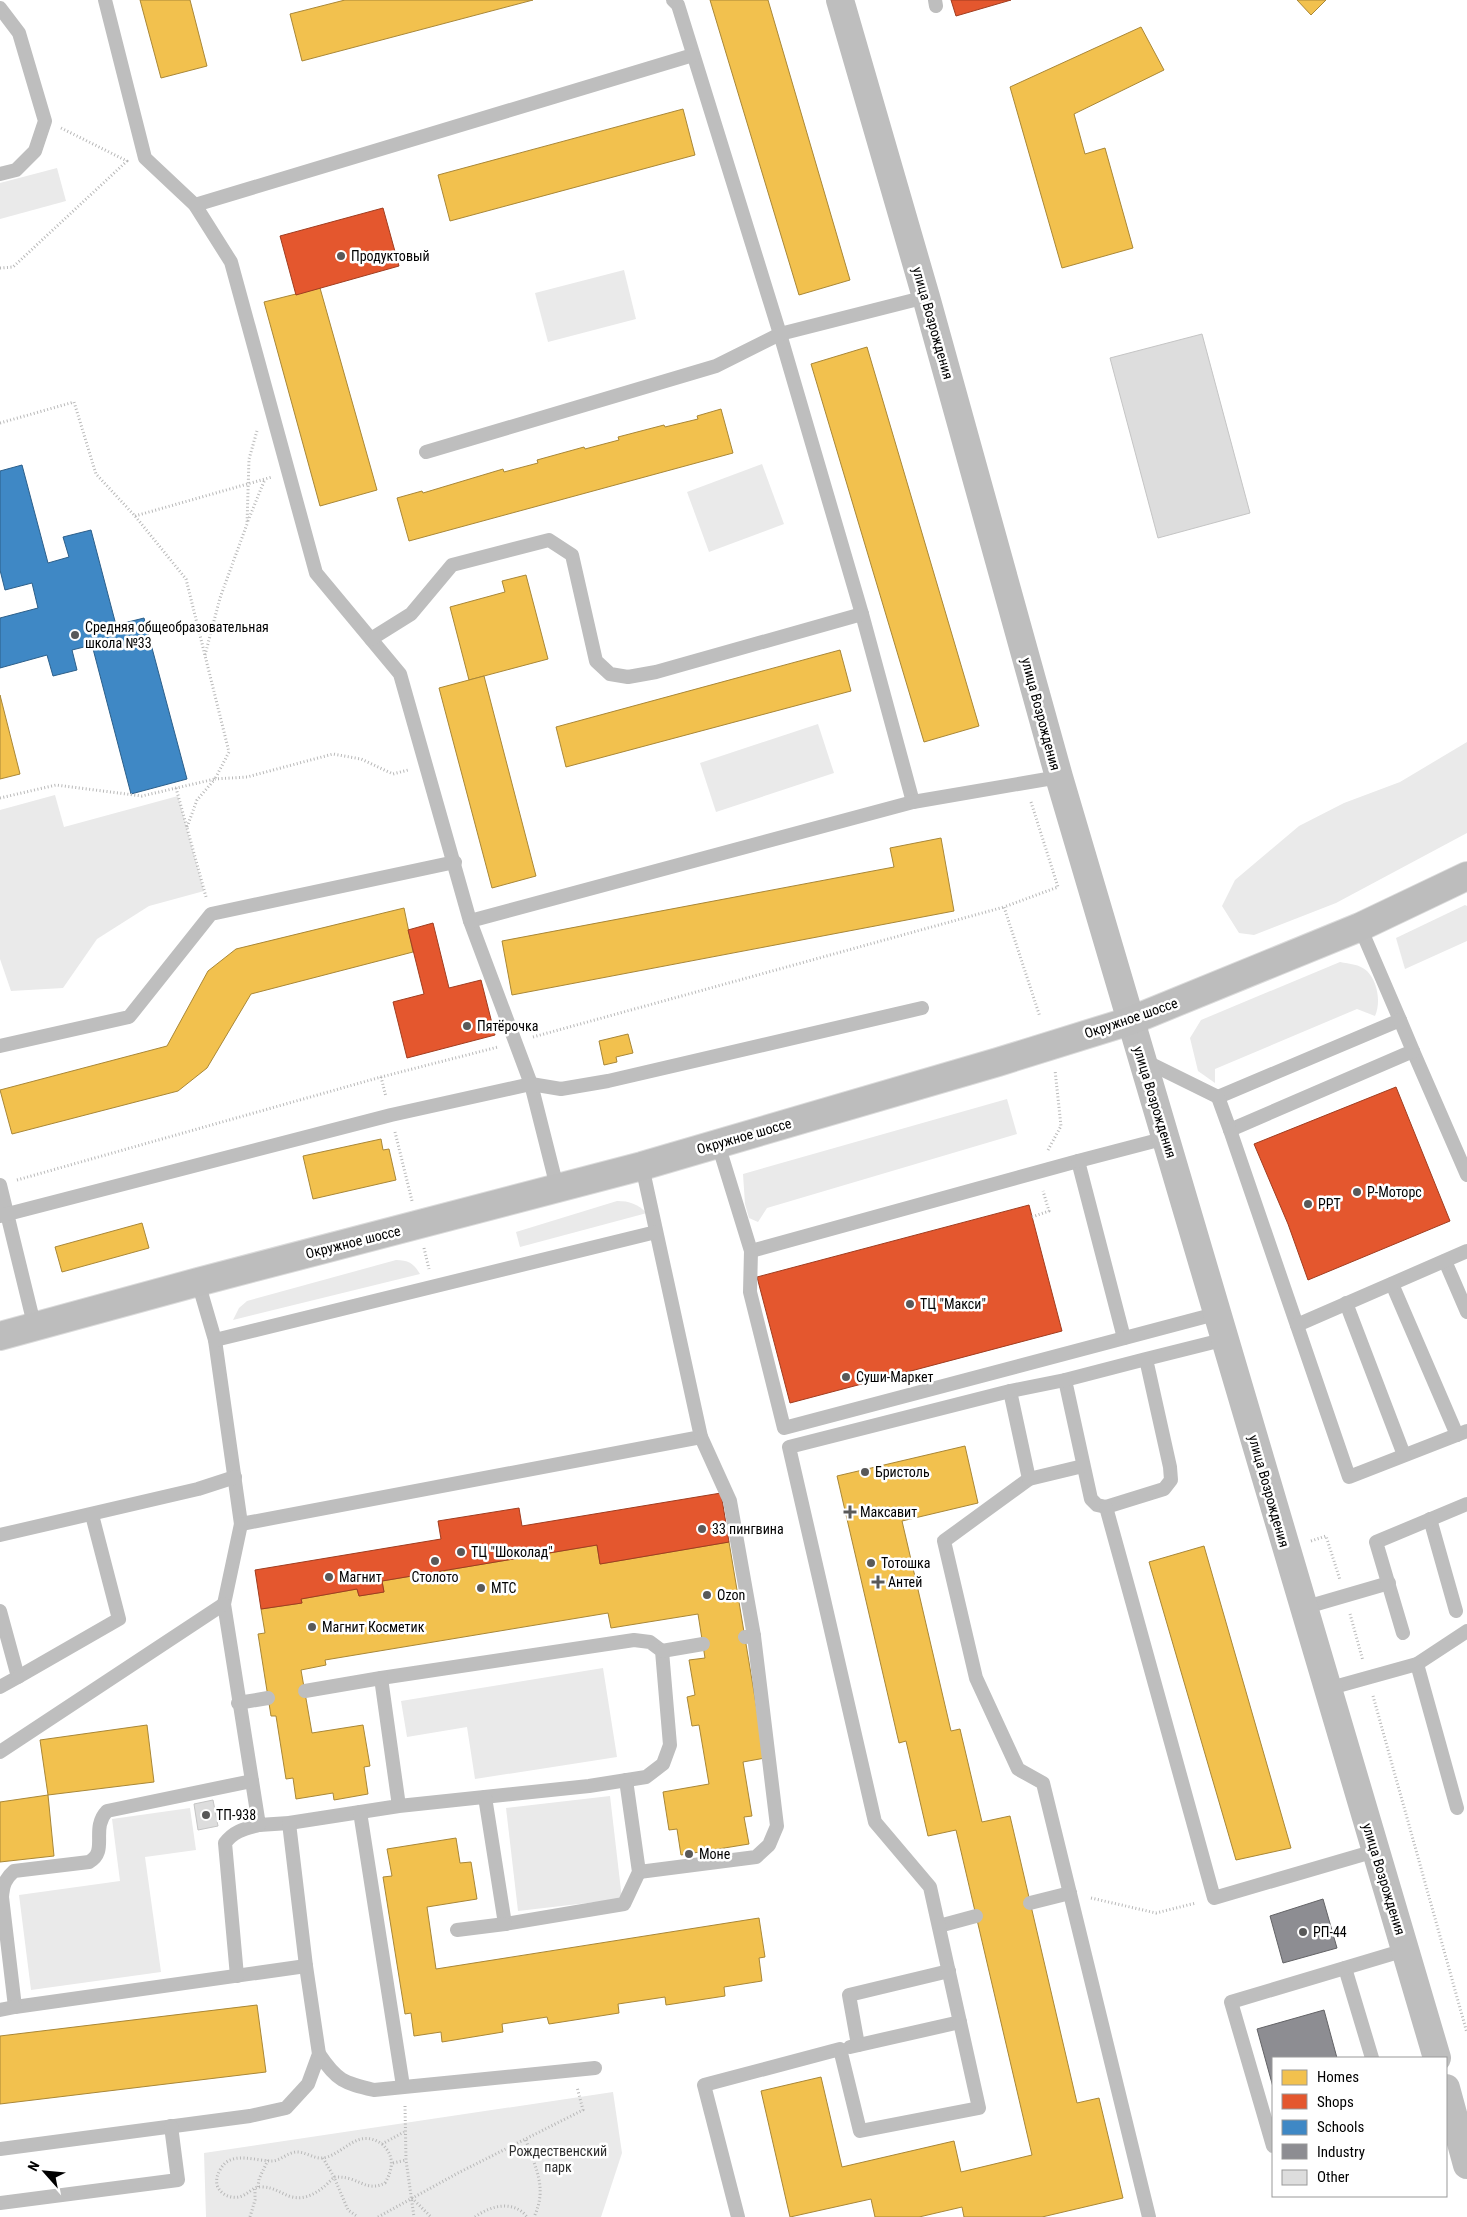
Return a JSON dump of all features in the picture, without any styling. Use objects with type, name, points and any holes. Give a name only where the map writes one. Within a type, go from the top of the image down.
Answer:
[{"type":"main road","name":"Окружное шоссе","points":[[0,1336],[198,1282],[642,1166],[1130,1021],[1360,927],[1467,876]]},
{"type":"street","name":"улица Возрождения","points":[[840,0],[926,297],[1059,777],[1437,2057]]},
{"type":"street","points":[[1447,2090],[1462,2123],[1467,2165]]},
{"type":"lane","points":[[105,0],[145,158],[195,205],[231,262],[316,573],[400,674],[455,862],[470,921],[531,1084],[557,1187]]},
{"type":"lane","points":[[673,0],[678,5],[780,334],[862,614],[913,802]]},
{"type":"lane","points":[[0,8],[19,33],[45,121],[35,151],[16,170],[0,174]]},
{"type":"lane","points":[[195,205],[693,55]]},
{"type":"lane","points":[[426,452],[716,366],[780,334],[926,297]]},
{"type":"lane","points":[[371,639],[411,614],[452,565],[550,540],[572,555],[596,661],[610,674],[628,678],[666,670],[862,614]]},
{"type":"lane","points":[[470,921],[913,802],[1059,777]]},
{"type":"lane","points":[[0,1046],[129,1017],[211,914],[455,862]]},
{"type":"lane","points":[[1360,927],[1467,1176]]},
{"type":"lane","points":[[4,1215],[390,1115],[531,1084],[562,1088],[608,1081],[922,1008]]},
{"type":"lane","points":[[1218,1097],[1400,1020]]},
{"type":"lane","points":[[1230,1130],[1413,1051]]},
{"type":"lane","points":[[1142,1060],[1218,1097],[1349,1476],[1462,1433],[1392,1284]]},
{"type":"lane","points":[[751,1251],[1166,1138]]},
{"type":"lane","points":[[718,1144],[751,1251],[750,1292],[784,1428],[1219,1314]]},
{"type":"lane","points":[[1078,1161],[1124,1338]]},
{"type":"lane","points":[[640,1872],[756,1857],[769,1845],[778,1826],[730,1501],[701,1437],[642,1166]]},
{"type":"lane","points":[[0,1185],[4,1215],[35,1328]]},
{"type":"lane","points":[[215,1340],[656,1232]]},
{"type":"lane","points":[[1297,1325],[1467,1251]]},
{"type":"lane","points":[[1445,1261],[1467,1312]]},
{"type":"lane","points":[[198,1282],[215,1340],[241,1524],[224,1604],[238,1703],[259,1825]]},
{"type":"lane","points":[[1346,1303],[1404,1456]]},
{"type":"lane","points":[[840,2049],[860,2131],[979,2108],[930,1887],[875,1822],[789,1447],[1226,1339]]},
{"type":"lane","points":[[1065,1380],[1091,1499],[1097,1505],[1106,1507],[1164,1489],[1171,1480],[1170,1467],[1146,1359]]},
{"type":"lane","points":[[1010,1391],[1029,1479]]},
{"type":"lane","points":[[241,1524],[701,1437]]},
{"type":"lane","points":[[1083,1466],[1029,1479],[944,1541],[976,1678],[1018,1769],[1043,1783],[1150,2217]]},
{"type":"lane","points":[[0,1535],[198,1489],[235,1477]]},
{"type":"lane","points":[[1404,1633],[1376,1542],[1467,1504]]},
{"type":"lane","points":[[1106,1507],[1214,1898],[1375,1850]]},
{"type":"lane","points":[[0,1687],[119,1619],[92,1515]]},
{"type":"lane","points":[[1430,1519],[1456,1611]]},
{"type":"lane","points":[[1303,1608],[1389,1584]]},
{"type":"lane","points":[[0,1752],[224,1604]]},
{"type":"lane","points":[[0,1611],[18,1678]]},
{"type":"lane","points":[[1327,1689],[1417,1664],[1467,1631]]},
{"type":"lane","points":[[305,1691],[634,1640],[650,1642],[662,1651],[702,1644]]},
{"type":"lane","points":[[237,1976],[225,1844],[231,1835],[239,1830],[259,1825],[289,1823],[399,1806],[646,1777],[663,1764],[670,1745],[662,1651]]},
{"type":"lane","points":[[1417,1664],[1457,1808]]},
{"type":"lane","points":[[381,1678],[399,1806]]},
{"type":"lane","points":[[238,1703],[268,1698]]},
{"type":"lane","points":[[457,1930],[624,1904],[640,1872],[626,1780]]},
{"type":"lane","points":[[15,2007],[2,1897],[2,1886],[7,1878],[14,1872],[89,1862],[96,1859],[100,1851],[98,1827],[100,1818],[107,1811],[252,1781]]},
{"type":"lane","points":[[484,1797],[504,1924]]},
{"type":"lane","points":[[360,1812],[403,2086]]},
{"type":"lane","points":[[289,1823],[306,1966],[320,2054],[330,2071],[347,2083],[374,2090],[595,2068]]},
{"type":"lane","points":[[1030,1903],[1070,1893]]},
{"type":"lane","points":[[939,1926],[976,1916]]},
{"type":"lane","points":[[1272,2143],[1231,2002],[1405,1950]]},
{"type":"lane","points":[[0,2010],[306,1966]]},
{"type":"lane","points":[[1345,1968],[1372,2057]]},
{"type":"lane","points":[[858,2045],[849,1994],[949,1971]]},
{"type":"lane","points":[[738,2217],[704,2085],[840,2049],[960,2022]]},
{"type":"lane","points":[[0,2149],[250,2116],[286,2108],[308,2084],[320,2054]]},
{"type":"lane","points":[[0,2203],[178,2180],[171,2126]]},
{"type":"path","points":[[0,268],[13,267],[126,161],[45,121]]},
{"type":"path","points":[[247,524],[249,459],[268,396]]},
{"type":"path","points":[[0,423],[74,402],[96,474],[135,516],[186,579],[229,752],[215,779],[196,800],[187,827]]},
{"type":"path","points":[[135,516],[288,472]]},
{"type":"path","points":[[205,655],[220,598],[265,479]]},
{"type":"path","points":[[0,798],[56,785],[142,796],[215,779],[247,777],[333,754],[361,759],[393,774],[426,765]]},
{"type":"path","points":[[1022,783],[1034,809],[1058,888],[1004,907],[1040,1018]]},
{"type":"path","points":[[176,788],[211,914]]},
{"type":"path","points":[[1032,1217],[1049,1211],[1038,1172],[1061,1126],[1054,1064]]},
{"type":"path","points":[[381,1077],[434,1286]]},
{"type":"path","points":[[1286,1548],[1326,1536],[1345,1596],[1467,2033]]},
{"type":"path","points":[[1070,1893],[1156,1913],[1214,1898]]},
{"type":"path","points":[[378,2217],[583,2110],[574,2070]]},
{"type":"path","points":[[403,2086],[406,2160],[414,2217]]},
{"type":"path","points":[[382,2144],[404,2132]]},
{"type":"path","points":[[363,2139],[382,2144],[387,2149],[393,2163],[386,2183],[375,2187],[366,2187],[352,2180],[334,2177],[312,2195],[302,2197],[292,2197],[272,2188],[256,2188],[239,2198],[222,2193],[218,2186],[218,2174],[227,2161],[241,2158],[272,2161],[296,2152],[323,2158],[335,2153],[353,2141],[363,2139]]},
{"type":"path","points":[[526,2140],[539,2177],[538,2207],[534,2217]]},
{"type":"path","points":[[323,2158],[334,2177],[348,2210],[358,2217]]},
{"type":"path","points":[[250,2217],[259,2179],[269,2160]]},
{"type":"path","points":[[393,2163],[406,2160]]},
{"type":"path","points":[[412,2198],[431,2217]]},
{"type":"path","points":[[476,2217],[492,2208],[515,2206],[527,2217]]},
{"type":"green space","points":[[57,168],[66,201],[0,219],[0,183]]},
{"type":"green space","points":[[624,270],[636,319],[548,342],[535,293]]},
{"type":"green space","points":[[762,464],[784,524],[709,552],[687,492]]},
{"type":"green space","points":[[818,724],[834,773],[716,812],[700,763]]},
{"type":"green space","points":[[1467,742],[1467,833],[1336,903],[1254,935],[1239,933],[1222,906],[1235,880],[1299,826],[1344,803],[1400,782]]},
{"type":"green space","points":[[55,795],[64,827],[178,796],[204,891],[149,906],[97,939],[63,988],[11,991],[0,959],[0,810]]},
{"type":"green space","points":[[1465,905],[1467,906],[1467,941],[1405,969],[1396,938]]},
{"type":"green space","points":[[1340,962],[1361,967],[1371,976],[1376,987],[1378,999],[1375,1016],[1357,1009],[1215,1069],[1215,1083],[1198,1071],[1190,1038],[1201,1020]]},
{"type":"green space","points":[[1007,1099],[1017,1134],[767,1208],[758,1222],[749,1218],[745,1204],[743,1174]]},
{"type":"green space","points":[[617,1201],[633,1204],[647,1213],[520,1247],[516,1232]]},
{"type":"green space","points":[[396,1260],[411,1263],[420,1274],[233,1320],[239,1308],[247,1301]]},
{"type":"green space","points":[[603,1668],[617,1757],[475,1779],[467,1727],[407,1737],[401,1701]]},
{"type":"green space","points":[[610,1796],[622,1899],[518,1911],[506,1808]]},
{"type":"green space","points":[[190,1808],[196,1850],[145,1857],[161,1972],[31,1990],[19,1895],[120,1881],[112,1819]]},
{"type":"green space","name":"Рождественский парк","points":[[613,2092],[622,2153],[601,2217],[206,2217],[204,2153]]},
{"type":"building: Homes","points":[[140,0],[190,0],[207,66],[161,78]]},
{"type":"building: Homes","points":[[345,0],[533,0],[302,61],[290,14]]},
{"type":"building: Homes","points":[[710,0],[768,0],[850,280],[799,295]]},
{"type":"building: Homes","points":[[1297,0],[1326,0],[1311,15]]},
{"type":"building: Homes","points":[[1141,27],[1164,70],[1074,114],[1085,154],[1105,148],[1133,248],[1062,268],[1010,87]]},
{"type":"building: Homes","points":[[683,109],[695,155],[450,221],[438,175]]},
{"type":"building: Homes","points":[[320,288],[377,490],[320,506],[264,302]]},
{"type":"building: Homes","points":[[867,347],[979,726],[924,742],[811,364]]},
{"type":"building: Homes","points":[[721,409],[733,453],[409,541],[397,498],[422,491],[423,493],[503,469],[504,472],[538,463],[537,460],[619,440],[618,437],[664,425],[665,427],[698,419],[697,416]]},
{"type":"building: Homes","points":[[526,575],[548,659],[469,680],[450,607],[505,592],[502,581]]},
{"type":"building: Homes","points":[[840,650],[851,691],[566,767],[556,727]]},
{"type":"building: Homes","points":[[484,676],[536,876],[492,888],[439,688]]},
{"type":"building: Homes","points":[[0,695],[20,774],[0,779]]},
{"type":"building: Homes","points":[[941,838],[954,911],[512,995],[502,941],[894,867],[890,848]]},
{"type":"building: Homes","points":[[404,908],[413,952],[251,994],[207,1068],[178,1091],[12,1134],[0,1090],[167,1046],[208,971],[236,949]]},
{"type":"building: Homes","points":[[628,1034],[633,1053],[616,1057],[617,1062],[604,1065],[599,1041]]},
{"type":"building: Homes","points":[[381,1139],[383,1150],[389,1149],[396,1180],[313,1199],[303,1156]]},
{"type":"building: Homes","points":[[142,1223],[149,1248],[62,1272],[55,1247]]},
{"type":"building: Homes","points":[[965,1446],[978,1503],[902,1521],[951,1731],[960,1729],[982,1822],[1010,1816],[1077,2103],[1099,2098],[1123,2198],[1042,2217],[964,2217],[962,2207],[919,2217],[875,2217],[871,2199],[790,2217],[761,2091],[821,2077],[842,2167],[954,2141],[961,2172],[1032,2155],[956,1830],[928,1836],[906,1741],[899,1743],[837,1476]]},
{"type":"building: Homes","points":[[729,1542],[765,1758],[743,1762],[752,1816],[744,1817],[749,1844],[681,1855],[677,1829],[669,1830],[663,1792],[709,1784],[699,1725],[692,1726],[687,1697],[695,1695],[689,1660],[705,1658],[698,1614],[611,1628],[608,1613],[325,1660],[326,1665],[301,1670],[312,1733],[363,1725],[370,1766],[364,1767],[368,1794],[334,1800],[333,1793],[296,1799],[293,1778],[286,1779],[276,1716],[271,1716],[258,1634],[265,1633],[261,1609],[302,1603],[301,1599],[357,1589],[359,1596],[384,1592],[382,1581],[597,1545],[600,1564]]},
{"type":"building: Homes","points":[[1204,1546],[1291,1848],[1236,1860],[1149,1562]]},
{"type":"building: Homes","points":[[147,1725],[154,1782],[48,1795],[40,1740]]},
{"type":"building: Homes","points":[[48,1795],[54,1856],[0,1862],[0,1802]]},
{"type":"building: Homes","points":[[456,1838],[460,1863],[471,1862],[477,1899],[427,1907],[436,1969],[759,1918],[765,1957],[759,1958],[762,1981],[724,1987],[725,1996],[666,2005],[665,1997],[618,2004],[619,2013],[549,2024],[547,2017],[502,2024],[503,2032],[442,2042],[441,2032],[414,2036],[411,2013],[405,2014],[383,1877],[392,1876],[387,1849]]},
{"type":"building: Homes","points":[[257,2005],[266,2072],[0,2104],[0,2036]]},
{"type":"building: Shops","points":[[951,0],[1011,0],[956,16]]},
{"type":"building: Shops","name":"Продуктовый","points":[[383,208],[399,266],[296,295],[280,236]]},
{"type":"building: Shops","points":[[433,923],[449,988],[481,980],[495,1035],[407,1058],[393,1002],[424,994],[408,930]]},
{"type":"building: Shops","name":"Р-Моторс","points":[[1396,1087],[1450,1221],[1308,1280],[1288,1224],[1254,1144]]},
{"type":"building: Shops","name":"ТЦ \"Макси\"","points":[[1029,1205],[1062,1331],[790,1403],[757,1277]]},
{"type":"building: Shops","name":"ТЦ \"Шоколад\"","points":[[721,1493],[729,1542],[600,1564],[597,1545],[382,1581],[384,1592],[359,1596],[357,1589],[301,1599],[302,1603],[261,1609],[255,1570],[441,1539],[438,1521],[519,1508],[522,1526]]},
{"type":"building: Schools","name":"Средняя общеобразовательная школа №33","points":[[22,465],[48,563],[69,557],[63,537],[91,530],[116,625],[144,618],[187,779],[131,794],[92,645],[72,650],[77,670],[53,676],[47,655],[0,668],[0,618],[38,608],[32,583],[5,590],[0,570],[0,471]]},
{"type":"building: Industry","name":"РП-44","points":[[1323,1899],[1337,1948],[1283,1963],[1270,1916]]},
{"type":"building: Industry","points":[[1324,2010],[1337,2057],[1272,2057],[1272,2083],[1257,2029]]},
{"type":"building: Other","points":[[1202,334],[1250,513],[1158,538],[1110,358]]},
{"type":"building: Other","name":"ТП-938","points":[[213,1800],[218,1826],[198,1830],[194,1804]]},
{"type":"place","name":"Продуктовый","points":[[341,256]]},
{"type":"place","name":"Средняя общеобразовательная школа №33","points":[[75,635]]},
{"type":"place","name":"Пятёрочка","points":[[467,1026]]},
{"type":"place","name":"Р-Моторс","points":[[1357,1192]]},
{"type":"place","name":"РРТ","points":[[1308,1204]]},
{"type":"place","name":"ТЦ \"Макси\"","points":[[910,1304]]},
{"type":"place","name":"Суши-Маркет","points":[[846,1377]]},
{"type":"place","name":"Бристоль","points":[[865,1472]]},
{"type":"place","name":"Максавит","points":[[850,1512]]},
{"type":"place","name":"33 пингвина","points":[[702,1529]]},
{"type":"place","name":"ТЦ \"Шоколад\"","points":[[461,1552]]},
{"type":"place","name":"Столото","points":[[435,1561]]},
{"type":"place","name":"Тотошка","points":[[871,1563]]},
{"type":"place","name":"Магнит","points":[[329,1577]]},
{"type":"place","name":"Антей","points":[[878,1582]]},
{"type":"place","name":"МТС","points":[[481,1588]]},
{"type":"place","name":"Ozon","points":[[707,1595]]},
{"type":"place","name":"Магнит Косметик","points":[[312,1627]]},
{"type":"place","name":"ТП-938","points":[[206,1815]]},
{"type":"place","name":"Моне","points":[[689,1854]]},
{"type":"place","name":"РП-44","points":[[1303,1932]]}]
